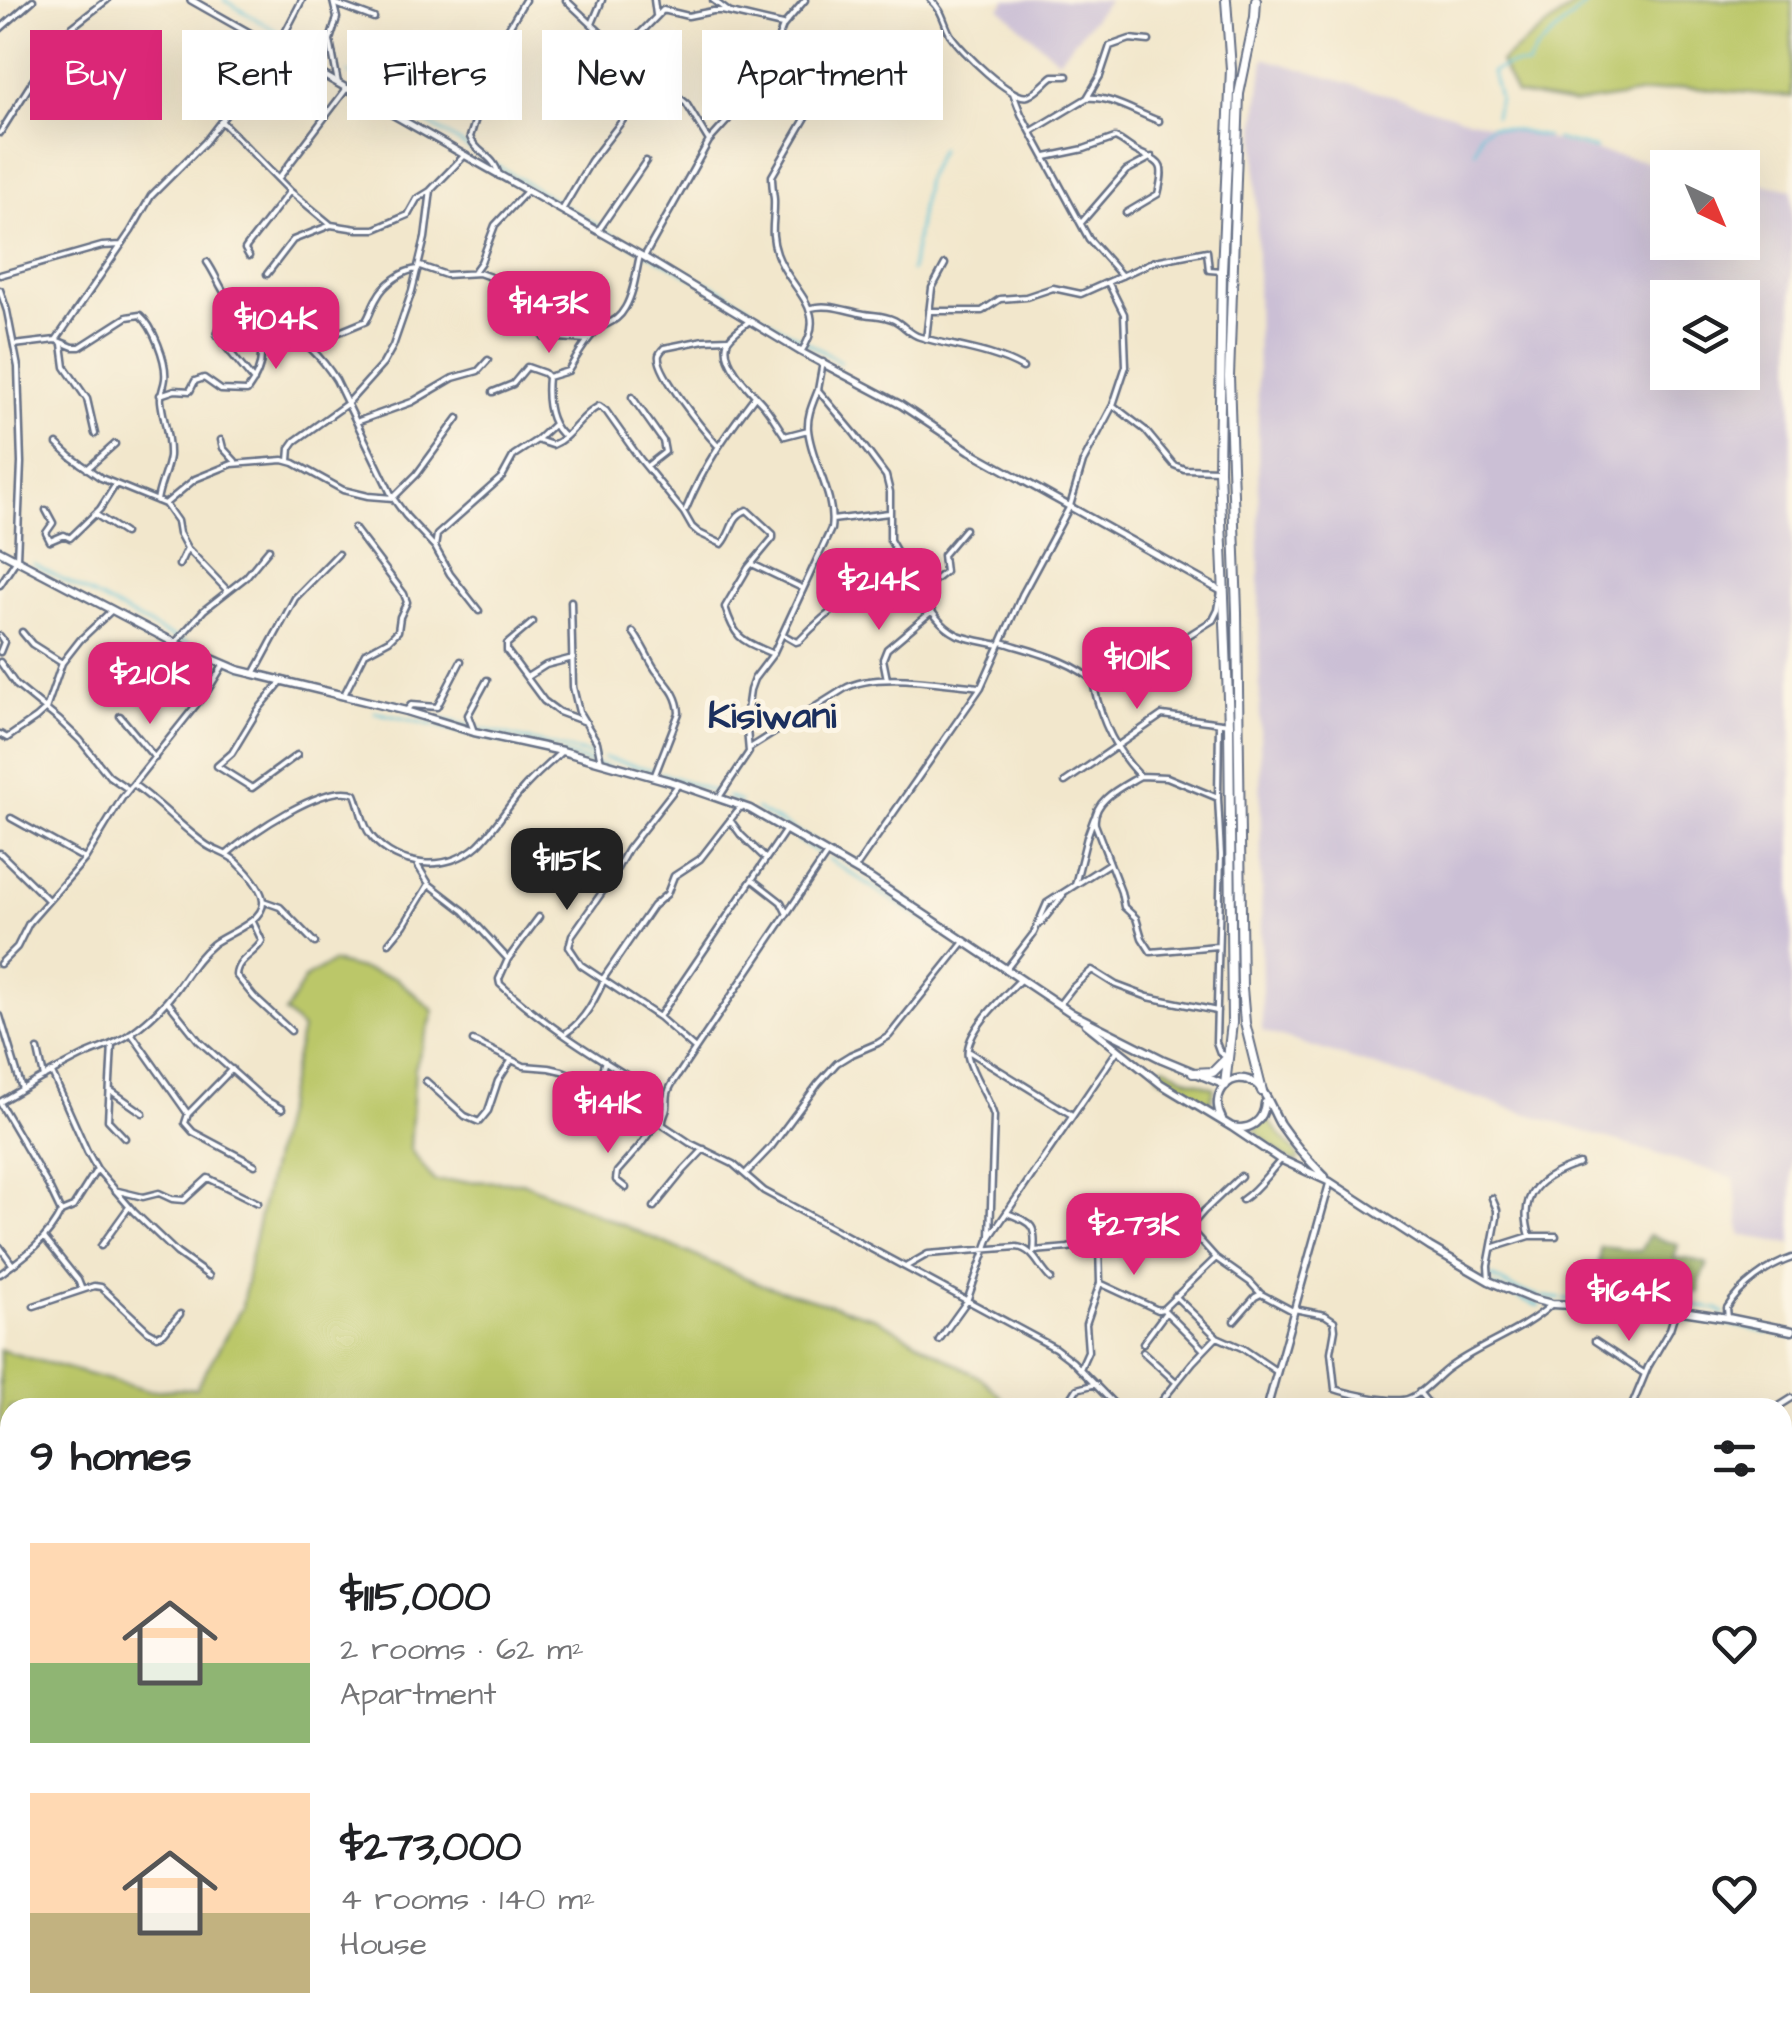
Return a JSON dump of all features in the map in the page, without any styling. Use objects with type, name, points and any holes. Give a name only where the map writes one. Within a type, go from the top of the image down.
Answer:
[{"type":"main road","points":[[1226,0],[1231,69],[1219,470],[1231,1042],[1226,1085]]},
{"type":"main road","points":[[1256,0],[1239,94],[1229,377],[1238,612],[1242,988],[1245,1023],[1263,1094],[1265,1110],[1248,1128],[1228,1124],[1220,1117],[1216,1102],[1226,1085],[1244,1079],[1252,1082],[1263,1094],[1281,1126],[1330,1182]]},
{"type":"main road","points":[[1229,28],[1232,37],[1242,41],[1253,30]]},
{"type":"main road","points":[[0,550],[175,643],[224,664],[474,732],[562,751],[741,806],[854,870],[1060,1004],[1161,1084],[1281,1160],[1330,1182],[1489,1281],[1552,1304],[1676,1310],[1792,1331]]},
{"type":"main road","points":[[1073,1014],[1192,1073],[1226,1085]]},
{"type":"main road","points":[[1192,1073],[1213,1072],[1227,1057],[1231,1042]]},
{"type":"street","points":[[0,28],[33,0]]},
{"type":"street","points":[[96,0],[102,6]]},
{"type":"street","points":[[0,133],[50,45],[106,0]]},
{"type":"street","points":[[191,0],[245,30]]},
{"type":"street","points":[[286,30],[302,0]]},
{"type":"street","points":[[499,176],[498,166],[472,144],[470,137],[488,81],[500,59],[505,34],[525,0]]},
{"type":"street","points":[[566,0],[599,30]]},
{"type":"street","points":[[592,24],[602,0]]},
{"type":"street","points":[[654,0],[656,16]]},
{"type":"street","points":[[713,0],[730,13]]},
{"type":"street","points":[[548,378],[568,371],[588,340],[600,327],[617,320],[626,307],[642,256],[710,141],[728,120],[738,90],[767,68],[784,26],[804,2],[794,0]]},
{"type":"street","points":[[932,0],[942,11],[955,41],[1013,94],[1024,98],[1053,76],[1067,76]]},
{"type":"street","points":[[333,1],[337,18],[330,40],[338,83]]},
{"type":"street","points":[[333,1],[374,18]]},
{"type":"street","points":[[643,30],[666,10],[688,16],[713,10],[784,26]]},
{"type":"street","points":[[1032,131],[1086,98],[1100,76],[1110,46],[1130,39],[1149,41]]},
{"type":"street","points":[[327,77],[347,88]]},
{"type":"street","points":[[278,179],[347,89]]},
{"type":"street","points":[[1013,94],[1093,244],[1122,276]]},
{"type":"street","points":[[1086,98],[1110,101],[1159,120]]},
{"type":"street","points":[[682,99],[710,141]]},
{"type":"street","points":[[404,120],[801,352],[900,405],[970,450],[1223,592],[1214,620],[1121,678],[1094,686],[1102,716],[1140,776]]},
{"type":"street","points":[[562,210],[591,161],[623,120]]},
{"type":"street","points":[[801,352],[811,332],[810,308],[776,251],[771,230],[774,172],[804,120]]},
{"type":"street","points":[[56,340],[151,196],[221,121],[290,191],[330,225]]},
{"type":"street","points":[[1046,157],[1120,138],[1160,162],[1158,194],[1126,213]]},
{"type":"street","points":[[268,274],[293,240],[330,225],[375,229],[408,215],[417,199],[465,155]]},
{"type":"street","points":[[1081,223],[1126,172],[1152,157]]},
{"type":"street","points":[[598,231],[646,161]]},
{"type":"street","points":[[289,461],[295,441],[348,404],[384,364],[418,267],[431,190]]},
{"type":"street","points":[[473,273],[496,225],[528,190]]},
{"type":"street","points":[[249,256],[246,246],[290,191]]},
{"type":"street","points":[[0,276],[102,246],[121,245]]},
{"type":"street","points":[[929,311],[976,312],[1000,299],[1026,297],[1053,288],[1081,294],[1155,261],[1207,250],[1209,270],[1222,271]]},
{"type":"street","points":[[160,395],[190,391],[198,379],[210,381],[221,390],[247,391],[260,366],[261,342],[207,262]]},
{"type":"street","points":[[926,338],[932,288],[944,264]]},
{"type":"street","points":[[306,346],[368,319],[380,292],[403,273],[418,267],[446,274],[479,272],[504,282],[544,337],[588,340]]},
{"type":"street","points":[[854,870],[981,687],[1022,595],[1070,506],[1083,462],[1112,405],[1126,366],[1124,314],[1108,282]]},
{"type":"street","points":[[0,290],[18,367],[21,464],[17,560],[0,585]]},
{"type":"street","points":[[810,308],[880,314],[914,335],[992,354],[1023,368]]},
{"type":"street","points":[[238,311],[218,328],[217,336],[254,381]]},
{"type":"street","points":[[14,344],[56,340],[80,347],[127,317],[140,315],[151,328],[163,364],[160,395],[169,448],[157,501]]},
{"type":"street","points":[[749,321],[728,339],[730,362],[785,436],[808,430]]},
{"type":"street","points":[[261,342],[285,334],[326,364],[393,498],[435,547],[450,574],[480,611]]},
{"type":"street","points":[[717,445],[667,380],[658,360],[664,348],[728,339]]},
{"type":"street","points":[[62,344],[65,367],[87,399],[95,434]]},
{"type":"street","points":[[357,422],[424,397],[453,378],[478,371],[488,360]]},
{"type":"street","points":[[718,798],[749,748],[746,718],[754,679],[772,654],[827,541],[832,520],[808,430],[822,362]]},
{"type":"street","points":[[493,392],[513,384],[526,367],[544,372],[554,424],[565,437]]},
{"type":"street","points":[[818,390],[886,476],[890,540],[906,575]]},
{"type":"street","points":[[686,509],[717,445],[754,396]]},
{"type":"street","points":[[632,397],[665,446],[665,452],[647,466]]},
{"type":"street","points":[[1112,405],[1145,430],[1174,465],[1219,470]]},
{"type":"street","points":[[537,440],[554,445],[598,406],[692,527],[722,544],[733,520],[740,513],[751,512],[774,536],[725,607],[740,639],[772,654]]},
{"type":"street","points":[[165,504],[195,479],[236,462],[289,461],[342,490],[393,498],[417,474],[458,418]]},
{"type":"street","points":[[435,547],[439,533],[502,477],[514,456],[554,424]]},
{"type":"street","points":[[222,440],[236,462]]},
{"type":"street","points":[[56,444],[116,484],[165,504],[187,548],[228,591]]},
{"type":"street","points":[[87,468],[115,444]]},
{"type":"street","points":[[46,510],[53,523],[46,533],[51,542],[64,535],[68,538],[95,514],[116,484]]},
{"type":"street","points":[[95,514],[124,533]]},
{"type":"street","points":[[832,520],[889,514]]},
{"type":"street","points":[[343,697],[364,653],[398,631],[407,602],[354,528]]},
{"type":"street","points":[[920,592],[945,572],[942,555],[965,529]]},
{"type":"street","points":[[179,564],[187,548]]},
{"type":"street","points":[[175,643],[204,610],[246,577],[269,549]]},
{"type":"street","points":[[254,674],[295,598],[338,554]]},
{"type":"street","points":[[752,564],[802,588]]},
{"type":"street","points":[[782,634],[799,642],[841,603],[906,575],[932,611],[956,634],[1057,660],[1098,684]]},
{"type":"street","points":[[571,601],[574,688],[579,712],[597,742],[600,762]]},
{"type":"street","points":[[0,734],[7,738],[46,709],[62,663],[112,610]]},
{"type":"street","points":[[887,680],[883,659],[887,649],[932,611]]},
{"type":"street","points":[[533,622],[506,646],[550,706],[586,722]]},
{"type":"street","points":[[22,632],[32,644],[62,663]]},
{"type":"street","points":[[633,632],[679,704],[654,777]]},
{"type":"street","points":[[0,636],[4,642],[0,652]]},
{"type":"street","points":[[526,677],[546,665],[573,658]]},
{"type":"street","points":[[0,662],[16,685],[80,740],[109,776],[128,789]]},
{"type":"street","points":[[406,711],[411,705],[437,707],[461,662]]},
{"type":"street","points":[[0,964],[17,948],[23,933],[48,900],[85,859],[128,789],[208,690],[224,664]]},
{"type":"street","points":[[474,732],[468,715],[487,680]]},
{"type":"street","points":[[749,748],[854,683],[887,680],[981,687]]},
{"type":"street","points":[[281,682],[218,768],[251,788],[297,755]]},
{"type":"street","points":[[120,716],[154,758]]},
{"type":"street","points":[[1065,782],[1162,716],[1224,723],[1218,798],[1216,1042],[1227,1057]]},
{"type":"street","points":[[227,854],[251,834],[290,812],[348,790],[358,801],[370,836],[398,857],[426,864],[456,858],[478,844],[562,751]]},
{"type":"street","points":[[1075,885],[1098,805],[1140,776],[1166,777],[1218,798]]},
{"type":"street","points":[[134,784],[205,844],[227,854],[246,872],[263,901],[280,908],[314,943]]},
{"type":"street","points":[[678,785],[628,850],[576,929],[568,948],[575,959],[659,1017],[696,1049]]},
{"type":"street","points":[[565,1033],[582,1018],[653,906],[667,894],[674,876],[700,859],[741,806]]},
{"type":"street","points":[[12,818],[85,859]]},
{"type":"street","points":[[1094,818],[1124,907],[1137,920],[1149,950],[1217,946]]},
{"type":"street","points":[[730,820],[766,859]]},
{"type":"street","points":[[659,1017],[786,830]]},
{"type":"street","points":[[0,852],[48,900]]},
{"type":"street","points":[[626,1188],[616,1180],[617,1172],[663,1116],[672,1084],[827,854]]},
{"type":"street","points":[[417,863],[429,884],[464,911],[508,959]]},
{"type":"street","points":[[1006,970],[1038,926],[1046,904],[1108,864]]},
{"type":"street","points":[[752,880],[781,902],[786,912]]},
{"type":"street","points":[[389,943],[429,884]]},
{"type":"street","points":[[61,1212],[0,1103],[52,1072],[132,1033],[167,1001],[188,968],[208,948],[252,922],[263,901]]},
{"type":"street","points":[[539,917],[508,959],[500,984],[526,1006],[665,1099]]},
{"type":"street","points":[[252,922],[262,941],[239,964],[236,974],[254,998],[292,1031]]},
{"type":"street","points":[[746,1173],[771,1148],[828,1072],[841,1060],[889,1036],[964,942]]},
{"type":"street","points":[[1060,1004],[1092,970],[1148,997],[1216,1010]]},
{"type":"street","points":[[939,1340],[967,1301],[990,1237],[994,1116],[968,1051],[981,1024],[1020,980]]},
{"type":"street","points":[[167,1001],[189,1030],[264,1099],[282,1110]]},
{"type":"street","points":[[0,1016],[22,1089]]},
{"type":"street","points":[[132,1033],[188,1114]]},
{"type":"street","points":[[473,1041],[510,1061],[562,1071],[598,1086],[746,1173],[764,1191],[1055,1348],[1109,1398]]},
{"type":"street","points":[[112,1044],[108,1120],[125,1138]]},
{"type":"street","points":[[38,1050],[44,1077]]},
{"type":"street","points":[[968,1051],[1072,1115]]},
{"type":"street","points":[[990,1237],[1118,1052]]},
{"type":"street","points":[[426,1081],[465,1116],[478,1122],[488,1111],[510,1061]]},
{"type":"street","points":[[598,1086],[605,1061]]},
{"type":"street","points":[[232,1069],[188,1114],[185,1124],[255,1165]]},
{"type":"street","points":[[52,1072],[87,1152],[114,1190],[177,1253],[208,1276]]},
{"type":"street","points":[[110,1090],[143,1113]]},
{"type":"street","points":[[663,1116],[663,1126]]},
{"type":"street","points":[[654,1207],[704,1149]]},
{"type":"street","points":[[1242,1200],[1256,1190],[1281,1160]]},
{"type":"street","points":[[1530,1236],[1526,1223],[1533,1189],[1549,1175],[1579,1164]]},
{"type":"street","points":[[0,1274],[45,1238],[61,1212],[73,1207],[98,1169]]},
{"type":"street","points":[[1241,1176],[1189,1228],[1216,1258],[1260,1294],[1294,1310],[1334,1320],[1330,1352],[1334,1389],[1397,1398]]},
{"type":"street","points":[[114,1190],[143,1197],[159,1193],[180,1200],[208,1178],[258,1203]]},
{"type":"street","points":[[1269,1398],[1330,1182]]},
{"type":"street","points":[[1489,1281],[1488,1266],[1498,1218],[1492,1198]]},
{"type":"street","points":[[101,1246],[129,1206]]},
{"type":"street","points":[[1006,1212],[1035,1230],[1034,1254],[1041,1270],[1051,1278]]},
{"type":"street","points":[[1492,1248],[1530,1236],[1556,1236]]},
{"type":"street","points":[[45,1238],[82,1290]]},
{"type":"street","points":[[906,1266],[928,1254],[1024,1248],[1034,1254],[1097,1242],[1100,1283],[1086,1324],[1088,1347],[1080,1369]]},
{"type":"street","points":[[0,1247],[13,1265]]},
{"type":"street","points":[[1143,1343],[1175,1296],[1216,1258]]},
{"type":"street","points":[[1728,1318],[1727,1308],[1740,1292],[1770,1268],[1792,1258]]},
{"type":"street","points":[[1100,1283],[1165,1310],[1204,1350]]},
{"type":"street","points":[[34,1306],[94,1286],[104,1289],[157,1336],[180,1314]]},
{"type":"street","points":[[1234,1321],[1260,1294]]},
{"type":"street","points":[[1175,1296],[1217,1337],[1276,1371]]},
{"type":"street","points":[[1410,1398],[1455,1363],[1511,1334],[1552,1304]]},
{"type":"street","points":[[1636,1398],[1676,1310]]},
{"type":"street","points":[[1164,1398],[1217,1337]]},
{"type":"street","points":[[1595,1341],[1645,1374]]},
{"type":"street","points":[[1143,1352],[1176,1382]]},
{"type":"street","points":[[1071,1398],[1077,1389],[1096,1384]]},
{"type":"street","points":[[1419,1392],[1424,1398]]},
{"type":"shaded area","points":[[1006,0],[1109,0],[1058,60],[1000,8]]},
{"type":"shaded area","points":[[1264,58],[1467,119],[1650,162],[1650,260],[1760,260],[1760,183],[1792,190],[1792,1244],[1741,1235],[1734,1178],[1262,1031],[1256,124]]},
{"type":"green space","points":[[1581,0],[1792,0],[1792,97],[1685,87],[1574,104],[1516,94],[1500,62]]},
{"type":"green space","points":[[333,962],[396,978],[434,1011],[415,1068],[410,1149],[434,1181],[522,1182],[763,1285],[876,1318],[984,1380],[1002,1398],[0,1398],[0,1350],[149,1391],[196,1388],[242,1307],[302,1029],[285,1013],[306,977]]},
{"type":"green space","points":[[1164,1066],[1214,1088],[1210,1103],[1158,1076]]},
{"type":"green space","points":[[1267,1119],[1299,1157],[1297,1163],[1254,1131]]},
{"type":"green space","points":[[1649,1235],[1678,1245],[1674,1259],[1688,1258],[1708,1264],[1699,1292],[1595,1301],[1601,1247],[1640,1251]]},
{"type":"waterway","points":[[224,0],[275,30]]},
{"type":"waterway","points":[[1495,116],[1499,98],[1492,72],[1509,65],[1527,66],[1537,49],[1591,0]]},
{"type":"waterway","points":[[423,120],[489,161]]},
{"type":"waterway","points":[[1475,151],[1481,132],[1492,126],[1546,137]]},
{"type":"waterway","points":[[1556,139],[1596,149]]},
{"type":"waterway","points":[[911,271],[926,178],[940,149]]},
{"type":"waterway","points":[[496,165],[606,231],[727,293],[840,362]]},
{"type":"waterway","points":[[34,564],[162,632],[247,669]]},
{"type":"waterway","points":[[375,712],[471,734]]},
{"type":"waterway","points":[[441,719],[470,726]]},
{"type":"waterway","points":[[476,728],[596,756]]},
{"type":"waterway","points":[[479,736],[551,753]]},
{"type":"waterway","points":[[563,755],[610,768]]},
{"type":"waterway","points":[[604,758],[652,770]]},
{"type":"waterway","points":[[661,773],[717,793]]},
{"type":"waterway","points":[[727,797],[740,802]]},
{"type":"waterway","points":[[756,809],[851,862]]},
{"type":"waterway","points":[[742,810],[776,828]]},
{"type":"waterway","points":[[798,840],[821,854]]},
{"type":"waterway","points":[[829,859],[958,943]]},
{"type":"waterway","points":[[862,868],[923,910]]},
{"type":"waterway","points":[[1491,1277],[1539,1296]]},
{"type":"waterway","points":[[1493,1287],[1539,1306]]},
{"type":"waterway","points":[[1543,1297],[1560,1299]]},
{"type":"waterway","points":[[1565,1299],[1585,1301]]},
{"type":"waterway","points":[[1591,1301],[1653,1303]]},
{"type":"waterway","points":[[1660,1304],[1668,1304]]},
{"type":"waterway","points":[[1673,1304],[1718,1309],[1724,1314]]},
{"type":"waterway","points":[[1557,1308],[1595,1310]]},
{"type":"waterway","points":[[1600,1310],[1627,1312]]},
{"type":"waterway","points":[[1634,1313],[1671,1317]]},
{"type":"waterway","points":[[1676,1318],[1769,1333]]},
{"type":"waterway","points":[[1776,1334],[1792,1337]]},
{"type":"district","name":"Kisiwani","points":[[772,715]]}]
